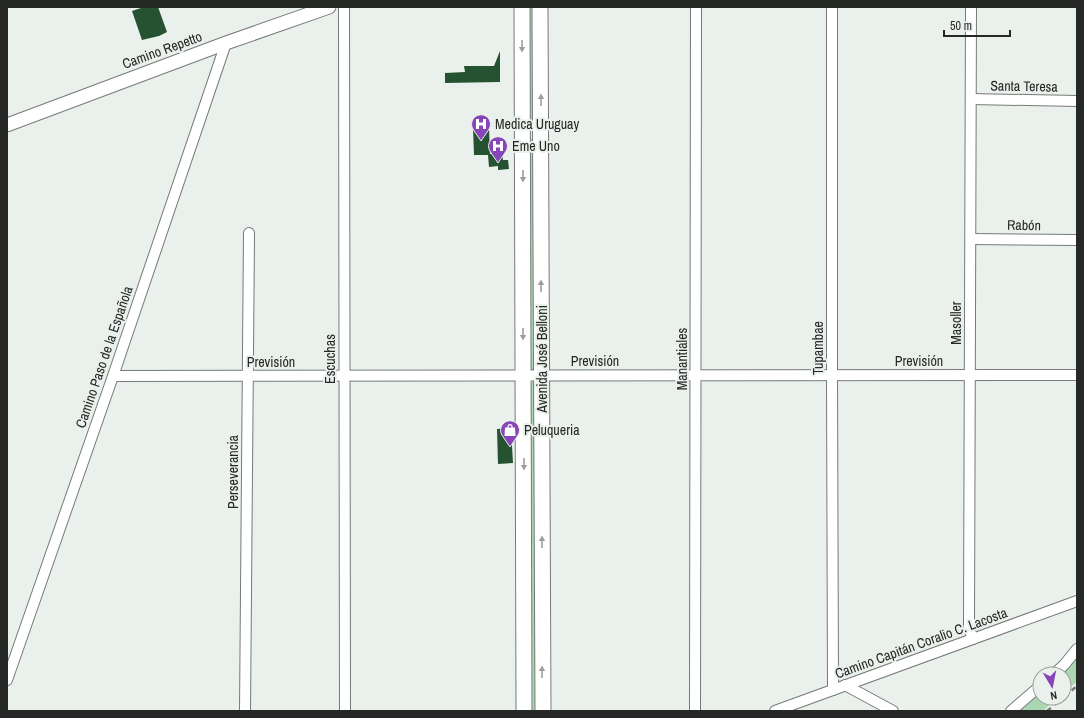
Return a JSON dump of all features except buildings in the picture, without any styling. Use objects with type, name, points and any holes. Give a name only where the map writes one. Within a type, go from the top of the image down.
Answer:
[{"type":"main road","name":"Avenida José Belloni","points":[[522,7],[524,711]]},
{"type":"main road","name":"Avenida José Belloni","points":[[540,7],[542,711]]},
{"type":"main road","points":[[523,134],[541,133]]},
{"type":"street","name":"Camino Repetto","points":[[7,125],[226,43],[329,7]]},
{"type":"street","name":"Escuchas","points":[[344,7],[345,711]]},
{"type":"street","name":"Manantiales","points":[[696,7],[696,711]]},
{"type":"street","name":"Tupambae","points":[[832,7],[833,690]]},
{"type":"street","name":"Masoller","points":[[971,7],[969,628],[973,639]]},
{"type":"street","name":"Camino Paso de la Española","points":[[7,680],[113,376],[226,43]]},
{"type":"street","name":"Santa Teresa","points":[[971,99],[1077,101]]},
{"type":"street","name":"Perseverancia","points":[[245,711],[249,233]]},
{"type":"street","name":"Rabón","points":[[971,239],[1077,240]]},
{"type":"street","name":"Previsión","points":[[113,376],[1077,375]]},
{"type":"street","name":"Camino Capitán Coralio C. Lacosta","points":[[775,711],[1077,601]]},
{"type":"street","points":[[1063,666],[1077,649]]},
{"type":"street","points":[[845,685],[893,711]]},
{"type":"street","points":[[1011,711],[1032,693]]},
{"type":"green space","points":[[526,7],[537,7],[534,130],[527,128]]},
{"type":"green space","points":[[529,139],[535,139],[539,371],[530,373]]},
{"type":"green space","points":[[535,381],[539,711],[530,711],[530,383]]},
{"type":"green space","points":[[1077,657],[1077,682],[1072,686],[1072,666],[1067,666]]},
{"type":"green space","points":[[1032,696],[1032,706],[1048,706],[1043,711],[1016,711]]},
{"type":"railway","points":[[1072,690],[1077,686]]},
{"type":"railway","points":[[1047,711],[1053,706]]},
{"type":"place","name":"Medica Uruguay","points":[[481,141]]},
{"type":"place","name":"Eme Uno","points":[[498,163]]},
{"type":"place","name":"Peluqueria","points":[[510,447]]}]
